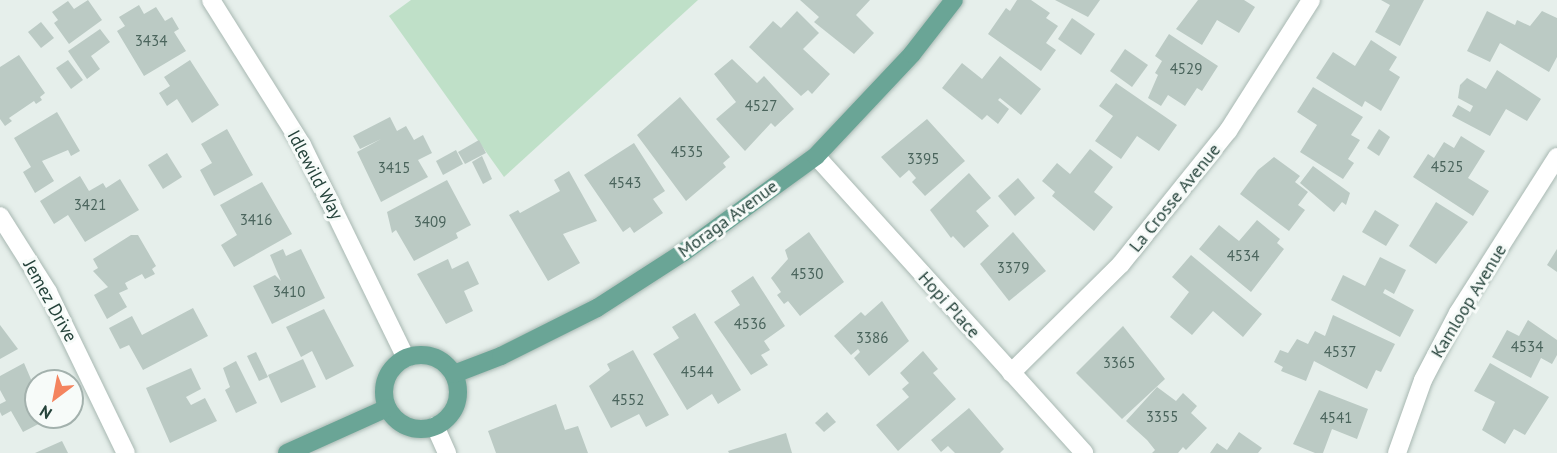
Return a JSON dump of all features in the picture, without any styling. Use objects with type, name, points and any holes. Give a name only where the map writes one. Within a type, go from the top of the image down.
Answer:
[{"type":"main road","name":"Moraga Avenue","points":[[454,374],[501,356],[597,308],[684,252],[816,156],[912,54],[954,0]]},
{"type":"main road","points":[[427,355],[438,359],[454,374],[458,386],[455,404],[445,420],[435,426],[413,428],[402,424],[387,408],[384,396],[388,373],[406,358],[427,355]]},
{"type":"main road","points":[[287,453],[387,408]]},
{"type":"street","name":"Idlewild Way","points":[[211,0],[303,147],[406,358]]},
{"type":"street","name":"La Crosse Avenue","points":[[1011,373],[1121,264],[1143,238],[1228,131],[1311,0]]},
{"type":"street","name":"Hopi Place","points":[[816,156],[1083,453]]},
{"type":"street","name":"Kamloop Avenue","points":[[1397,453],[1423,380],[1458,313],[1557,157]]},
{"type":"street","name":"Jemez Drive","points":[[0,216],[48,292],[126,453]]},
{"type":"street","points":[[435,426],[447,453]]},
{"type":"green space","points":[[411,0],[698,0],[504,177],[389,16]]},
{"type":"building","points":[[88,0],[102,20],[69,44],[54,23],[58,20],[52,12],[68,1],[74,9]]},
{"type":"building","points":[[800,0],[870,0],[856,15],[874,33],[854,54],[814,22],[819,17]]},
{"type":"building","points":[[1017,0],[1031,0],[1050,13],[1046,18],[1058,26],[1046,43],[1056,50],[1041,71],[988,34],[1006,8],[1010,11]]},
{"type":"building","points":[[1055,0],[1100,0],[1088,17]]},
{"type":"building","points":[[1198,0],[1244,0],[1255,7],[1239,33],[1217,20],[1202,45],[1176,29]]},
{"type":"building","points":[[1381,0],[1424,0],[1400,46],[1375,32],[1390,5]]},
{"type":"building","points":[[139,5],[144,14],[156,7],[165,21],[172,17],[179,29],[174,32],[186,51],[144,76],[117,31],[125,26],[119,17]]},
{"type":"building","points":[[797,11],[819,33],[803,49],[830,74],[812,94],[808,90],[801,96],[749,47],[773,21],[781,28]]},
{"type":"building","points":[[1487,11],[1515,25],[1517,20],[1530,26],[1542,11],[1557,18],[1557,57],[1549,72],[1500,43],[1490,62],[1467,51]]},
{"type":"building","points":[[1072,18],[1095,34],[1081,55],[1058,39]]},
{"type":"building","points":[[41,22],[54,38],[41,48],[28,32]]},
{"type":"building","points":[[100,29],[110,42],[91,56],[100,69],[87,79],[68,51]]},
{"type":"building","points":[[1169,34],[1218,66],[1202,91],[1197,88],[1185,106],[1168,95],[1161,106],[1148,98],[1158,75],[1155,73],[1162,61],[1155,56]]},
{"type":"building","points":[[1371,40],[1397,57],[1389,70],[1400,77],[1381,111],[1365,101],[1362,107],[1316,78],[1333,52],[1355,66]]},
{"type":"building","points":[[1125,49],[1148,65],[1132,87],[1110,71]]},
{"type":"building","points":[[19,55],[45,93],[40,97],[42,100],[36,104],[34,101],[9,118],[12,121],[5,126],[0,119],[0,67]]},
{"type":"building","points":[[1000,56],[1041,89],[1021,115],[1000,98],[998,100],[1009,109],[998,124],[987,115],[982,120],[942,88],[962,63],[982,79]]},
{"type":"building","points":[[732,59],[757,83],[764,76],[794,109],[775,127],[771,123],[745,151],[716,119],[736,102],[714,74]]},
{"type":"building","points":[[68,60],[83,80],[71,89],[56,68]]},
{"type":"building","points":[[190,60],[219,105],[192,123],[177,99],[167,106],[159,93],[170,86],[164,77]]},
{"type":"building","points":[[1497,70],[1541,99],[1527,121],[1506,109],[1490,136],[1452,116],[1458,105],[1470,112],[1473,106],[1458,98],[1460,85],[1467,78],[1486,89]]},
{"type":"building","points":[[1116,83],[1177,125],[1159,151],[1137,136],[1121,159],[1095,141],[1113,116],[1099,106]]},
{"type":"building","points":[[1313,87],[1363,117],[1351,135],[1360,140],[1348,159],[1354,163],[1343,179],[1300,152],[1317,125],[1297,112]]},
{"type":"building","points":[[680,97],[730,157],[723,163],[726,167],[686,201],[637,135]]},
{"type":"building","points":[[57,112],[80,151],[71,156],[68,150],[42,161],[54,181],[35,193],[23,172],[31,167],[14,138]]},
{"type":"building","points":[[390,117],[397,131],[406,126],[414,140],[423,135],[432,153],[418,160],[428,177],[381,202],[357,152],[381,139],[360,149],[353,136]]},
{"type":"building","points":[[927,119],[965,161],[925,196],[912,182],[916,178],[909,170],[900,178],[881,157]]},
{"type":"building","points":[[227,129],[253,175],[214,196],[200,170],[212,163],[201,144]]},
{"type":"building","points":[[1379,129],[1390,137],[1379,156],[1367,148]]},
{"type":"building","points":[[1461,136],[1485,151],[1468,178],[1489,191],[1473,216],[1413,177],[1428,154],[1434,158],[1444,142],[1454,148]]},
{"type":"building","points":[[479,140],[486,153],[465,164],[458,152]]},
{"type":"building","points":[[634,143],[665,191],[653,199],[663,213],[634,233],[630,227],[623,232],[584,175]]},
{"type":"building","points":[[1090,149],[1113,167],[1094,192],[1113,207],[1094,231],[1052,196],[1055,192],[1042,181],[1057,163],[1070,174]]},
{"type":"building","points":[[456,150],[463,164],[443,175],[436,161]]},
{"type":"building","points":[[167,153],[182,177],[163,189],[148,165]]},
{"type":"building","points":[[482,156],[492,179],[483,184],[472,162]]},
{"type":"building","points":[[1274,157],[1300,176],[1295,182],[1308,192],[1298,205],[1305,210],[1289,231],[1240,194],[1258,170]]},
{"type":"building","points":[[1313,166],[1350,193],[1346,205],[1342,202],[1334,212],[1300,183]]},
{"type":"building","points":[[569,171],[597,221],[563,234],[580,263],[548,281],[509,215],[518,210],[520,213],[560,191],[554,180]]},
{"type":"building","points":[[969,173],[991,198],[976,211],[989,226],[964,248],[953,236],[951,238],[930,210]]},
{"type":"building","points":[[80,176],[89,191],[103,183],[106,188],[120,179],[139,210],[85,242],[68,215],[54,224],[40,201]]},
{"type":"building","points":[[1018,178],[1035,198],[1015,216],[998,196]]},
{"type":"building","points":[[447,180],[471,225],[456,233],[458,238],[414,261],[396,230],[392,233],[387,212]]},
{"type":"building","points":[[262,182],[292,234],[234,267],[221,245],[237,235],[220,205]]},
{"type":"building","points":[[1436,202],[1468,222],[1436,264],[1409,246]]},
{"type":"building","points":[[1375,210],[1399,225],[1386,246],[1362,232]]},
{"type":"building","points":[[1257,220],[1280,239],[1277,243],[1284,249],[1251,292],[1199,249],[1219,225],[1239,241]]},
{"type":"building","points":[[809,232],[844,282],[800,316],[788,301],[784,304],[777,295],[781,292],[771,278],[788,259],[785,250]]},
{"type":"building","points":[[1013,232],[1046,271],[1009,301],[980,264]]},
{"type":"building","points":[[131,235],[138,235],[156,266],[152,269],[155,274],[145,279],[142,274],[125,283],[128,289],[119,293],[127,307],[107,319],[94,295],[108,287],[93,271],[98,268],[93,259]]},
{"type":"building","points":[[283,249],[286,256],[301,249],[325,298],[272,324],[253,286],[275,275],[281,281],[270,255]]},
{"type":"building","points":[[1557,249],[1557,272],[1547,265]]},
{"type":"building","points":[[1191,255],[1262,314],[1243,337],[1213,311],[1192,335],[1170,317],[1189,292],[1172,277]]},
{"type":"building","points":[[1380,257],[1406,270],[1394,294],[1385,289],[1383,293],[1414,310],[1400,337],[1331,300],[1343,275],[1365,286]]},
{"type":"building","points":[[448,259],[452,269],[468,261],[479,284],[464,291],[473,311],[446,324],[417,274]]},
{"type":"building","points":[[753,276],[785,326],[764,341],[770,350],[761,355],[768,365],[751,375],[714,322],[740,305],[731,291]]},
{"type":"building","points":[[882,301],[909,341],[869,376],[854,358],[860,352],[858,349],[851,355],[834,336],[861,312],[865,316]]},
{"type":"building","points":[[193,308],[208,336],[143,370],[129,345],[120,349],[109,328],[132,316],[142,335]]},
{"type":"building","points":[[324,309],[354,366],[326,380],[312,351],[301,357],[286,327]]},
{"type":"building","points":[[695,313],[741,390],[718,404],[712,394],[687,410],[653,354],[679,338],[672,327]]},
{"type":"building","points":[[1333,315],[1395,344],[1381,372],[1376,370],[1367,389],[1314,361],[1306,381],[1281,371],[1283,367],[1274,362],[1280,350],[1288,353],[1297,339],[1308,344],[1315,331],[1325,336]]},
{"type":"building","points":[[1528,320],[1557,340],[1557,355],[1552,364],[1541,358],[1531,378],[1492,357],[1507,330],[1519,336]]},
{"type":"building","points":[[0,325],[18,349],[0,359]]},
{"type":"building","points":[[1123,326],[1165,379],[1122,419],[1076,373]]},
{"type":"building","points":[[633,350],[669,415],[646,427],[639,414],[611,428],[589,386],[610,370],[607,364]]},
{"type":"building","points":[[923,351],[938,369],[933,373],[956,399],[898,451],[876,425],[909,397],[902,389],[909,383],[900,373]]},
{"type":"building","points":[[256,352],[268,377],[259,381],[247,356]]},
{"type":"building","points":[[303,359],[316,387],[281,403],[268,375]]},
{"type":"building","points":[[236,361],[257,403],[236,413],[225,390],[230,387],[223,368]]},
{"type":"building","points":[[24,363],[27,369],[24,369],[24,429],[29,429],[23,432],[11,411],[2,416],[0,412],[0,404],[6,401],[0,390],[0,376]]},
{"type":"building","points":[[1490,363],[1549,397],[1525,435],[1514,429],[1505,444],[1482,430],[1495,402],[1474,391]]},
{"type":"building","points":[[191,368],[201,389],[186,397],[191,405],[205,398],[217,421],[170,443],[146,388]]},
{"type":"building","points":[[1157,387],[1176,401],[1183,393],[1197,406],[1191,413],[1207,428],[1186,450],[1183,447],[1178,453],[1152,453],[1155,450],[1147,440],[1126,421]]},
{"type":"building","points":[[1319,390],[1368,409],[1357,439],[1332,429],[1323,453],[1315,453],[1293,444]]},
{"type":"building","points":[[556,404],[565,430],[578,426],[588,453],[496,453],[488,431]]},
{"type":"building","points":[[969,408],[1004,449],[1000,453],[955,453],[948,446],[941,452],[931,440]]},
{"type":"building","points":[[827,412],[836,422],[824,432],[815,423]]},
{"type":"building","points":[[1239,432],[1262,448],[1258,453],[1210,453],[1217,443],[1227,450]]},
{"type":"building","points":[[786,433],[792,453],[729,453],[728,451]]},
{"type":"building","points":[[62,441],[68,453],[35,453]]}]
